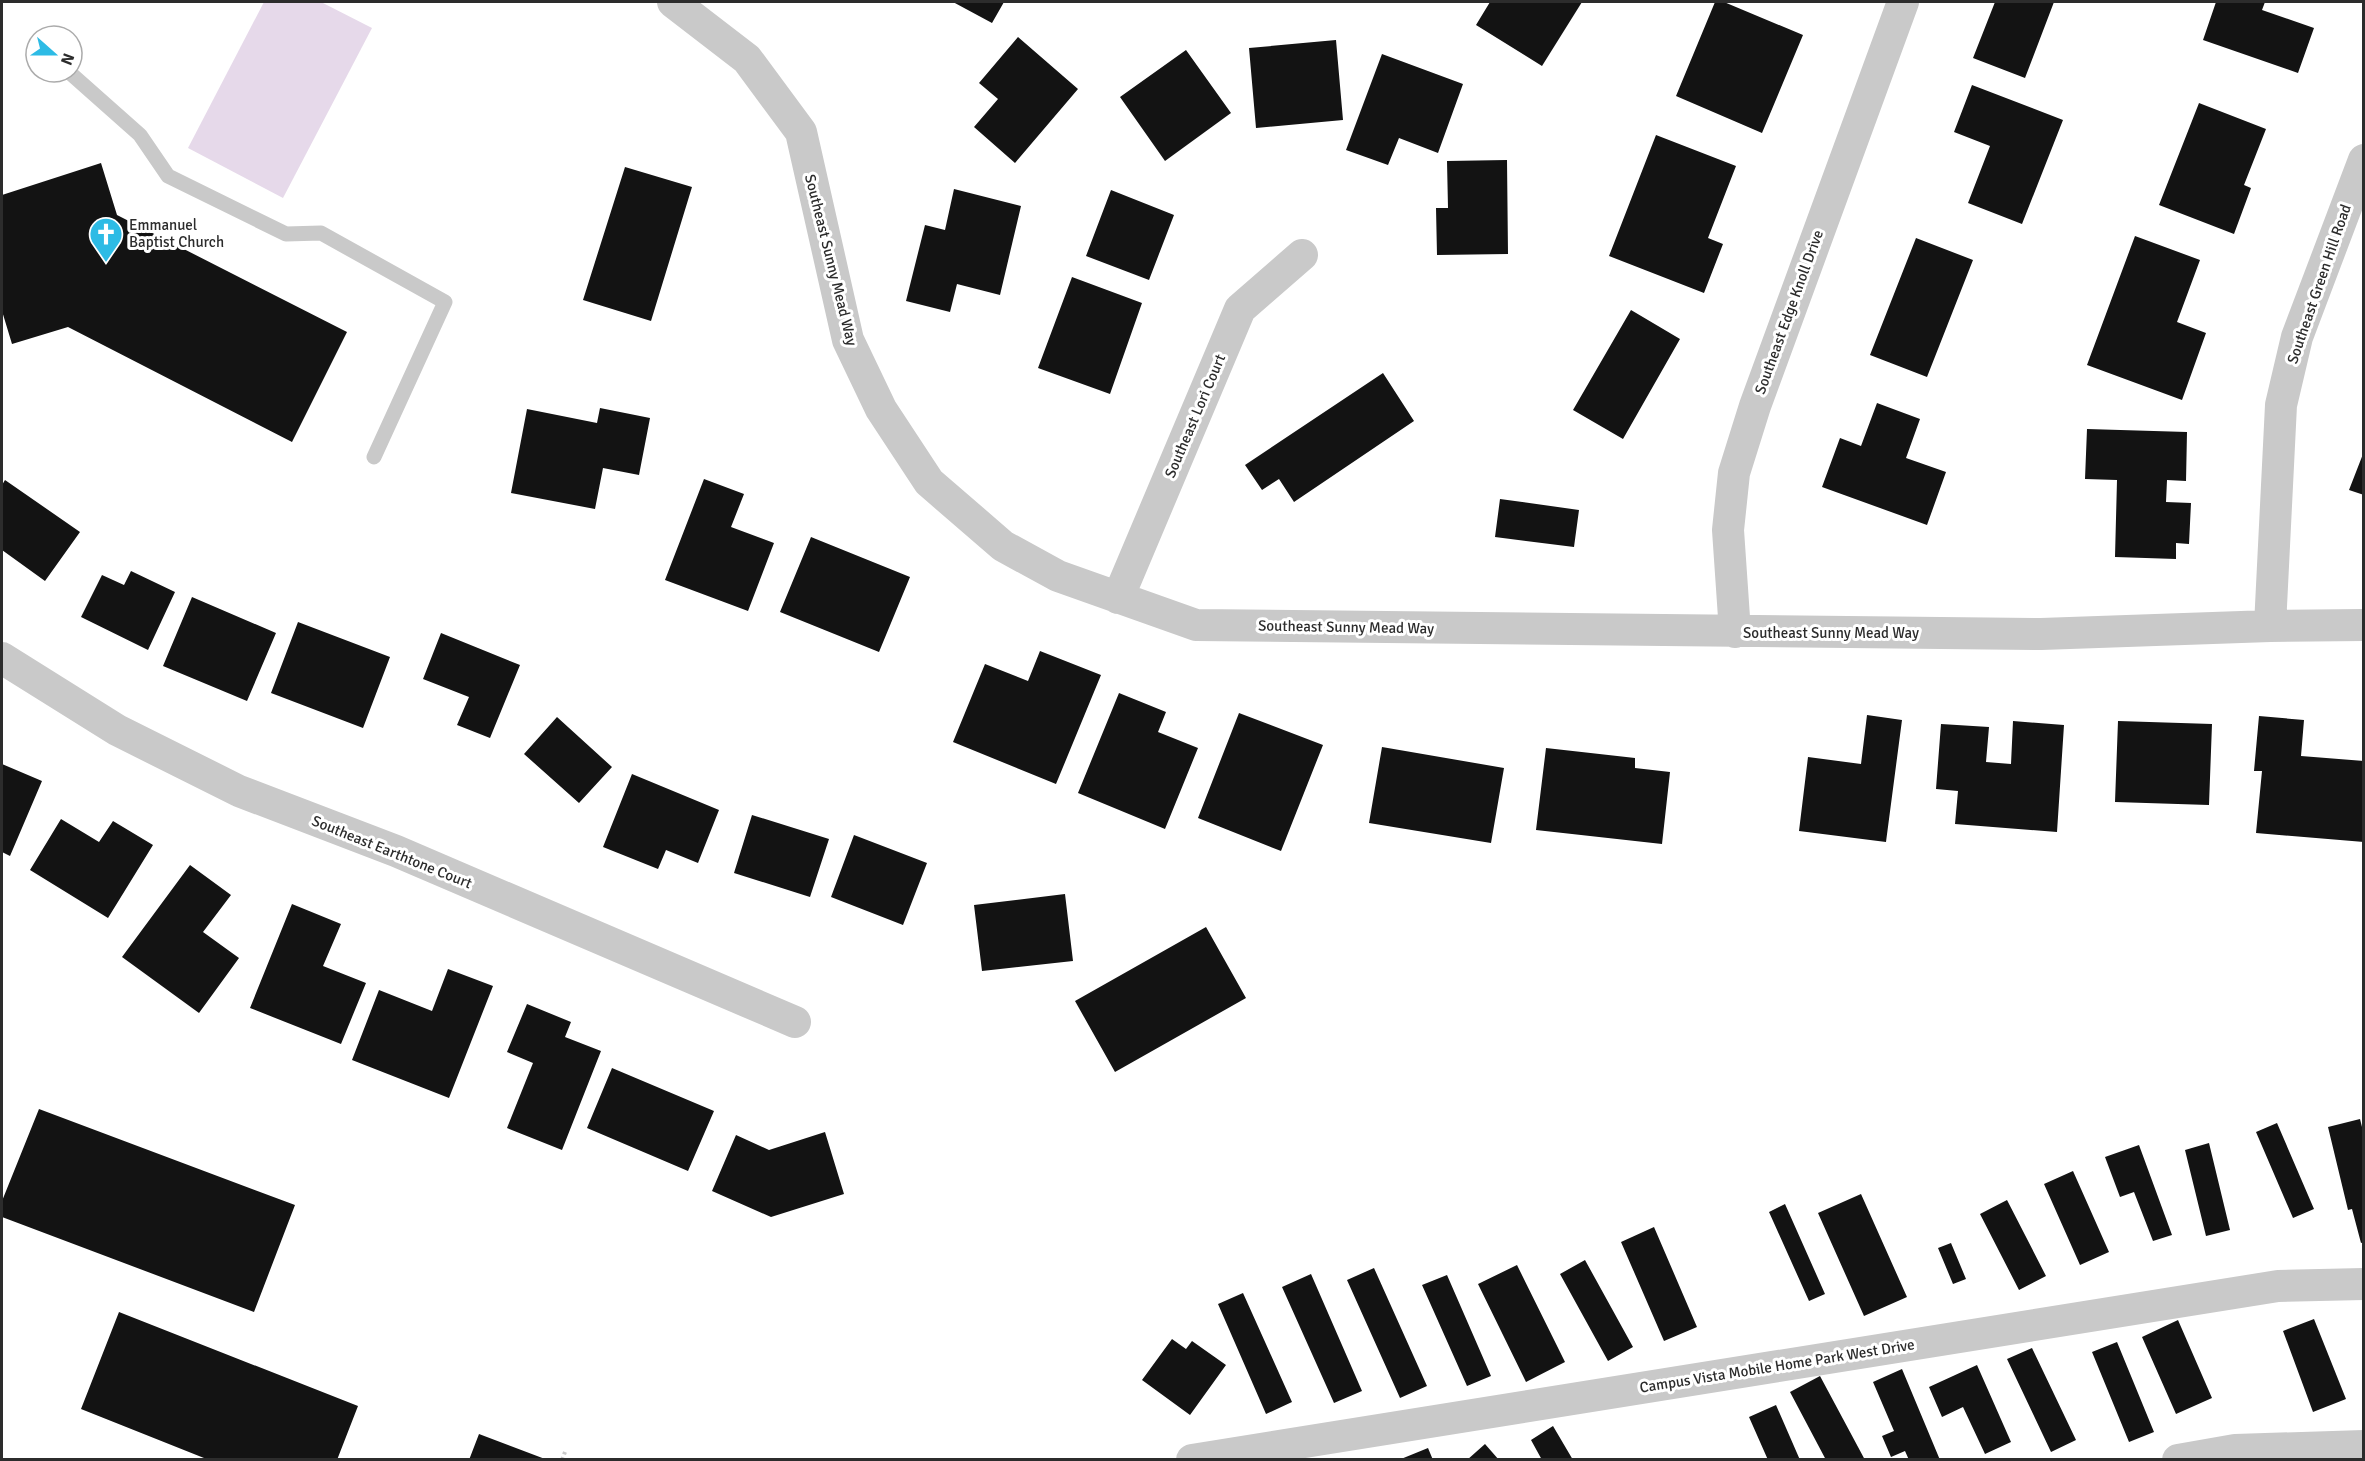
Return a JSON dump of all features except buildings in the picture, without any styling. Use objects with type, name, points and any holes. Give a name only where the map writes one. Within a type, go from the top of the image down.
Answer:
[{"type":"street","name":"Southeast Sunny Mead Way","points":[[673,2],[747,59],[801,132],[848,340],[881,409],[929,482],[1003,546],[1058,576],[1196,625],[2041,634],[2270,626],[2364,626]]},
{"type":"street","name":"Southeast Edge Knoll Drive","points":[[1735,632],[1728,530],[1734,473],[1755,406],[1903,2]]},
{"type":"street","name":"Southeast Green Hill Road","points":[[2270,626],[2281,405],[2297,338],[2364,160]]},
{"type":"street","name":"Southeast Lori Court","points":[[1118,598],[1240,309],[1302,255]]},
{"type":"street","name":"Southeast Earthtone Court","points":[[2,658],[117,730],[239,791],[396,852],[795,1022]]},
{"type":"street","name":"Campus Vista Mobile Home Park West Drive","points":[[1192,1460],[2278,1286],[2364,1284]]},
{"type":"street","points":[[2178,1460],[2235,1450],[2364,1446]]},
{"type":"lane","points":[[83,84],[140,135],[168,176],[286,234],[321,233],[446,302],[374,457]]},
{"type":"path","points":[[562,1460],[565,1452]]},
{"type":"shaded area","points":[[264,2],[321,2],[372,28],[283,198],[188,148]]},
{"type":"place","name":"Emmanuel Baptist Church","points":[[106,263]]}]
